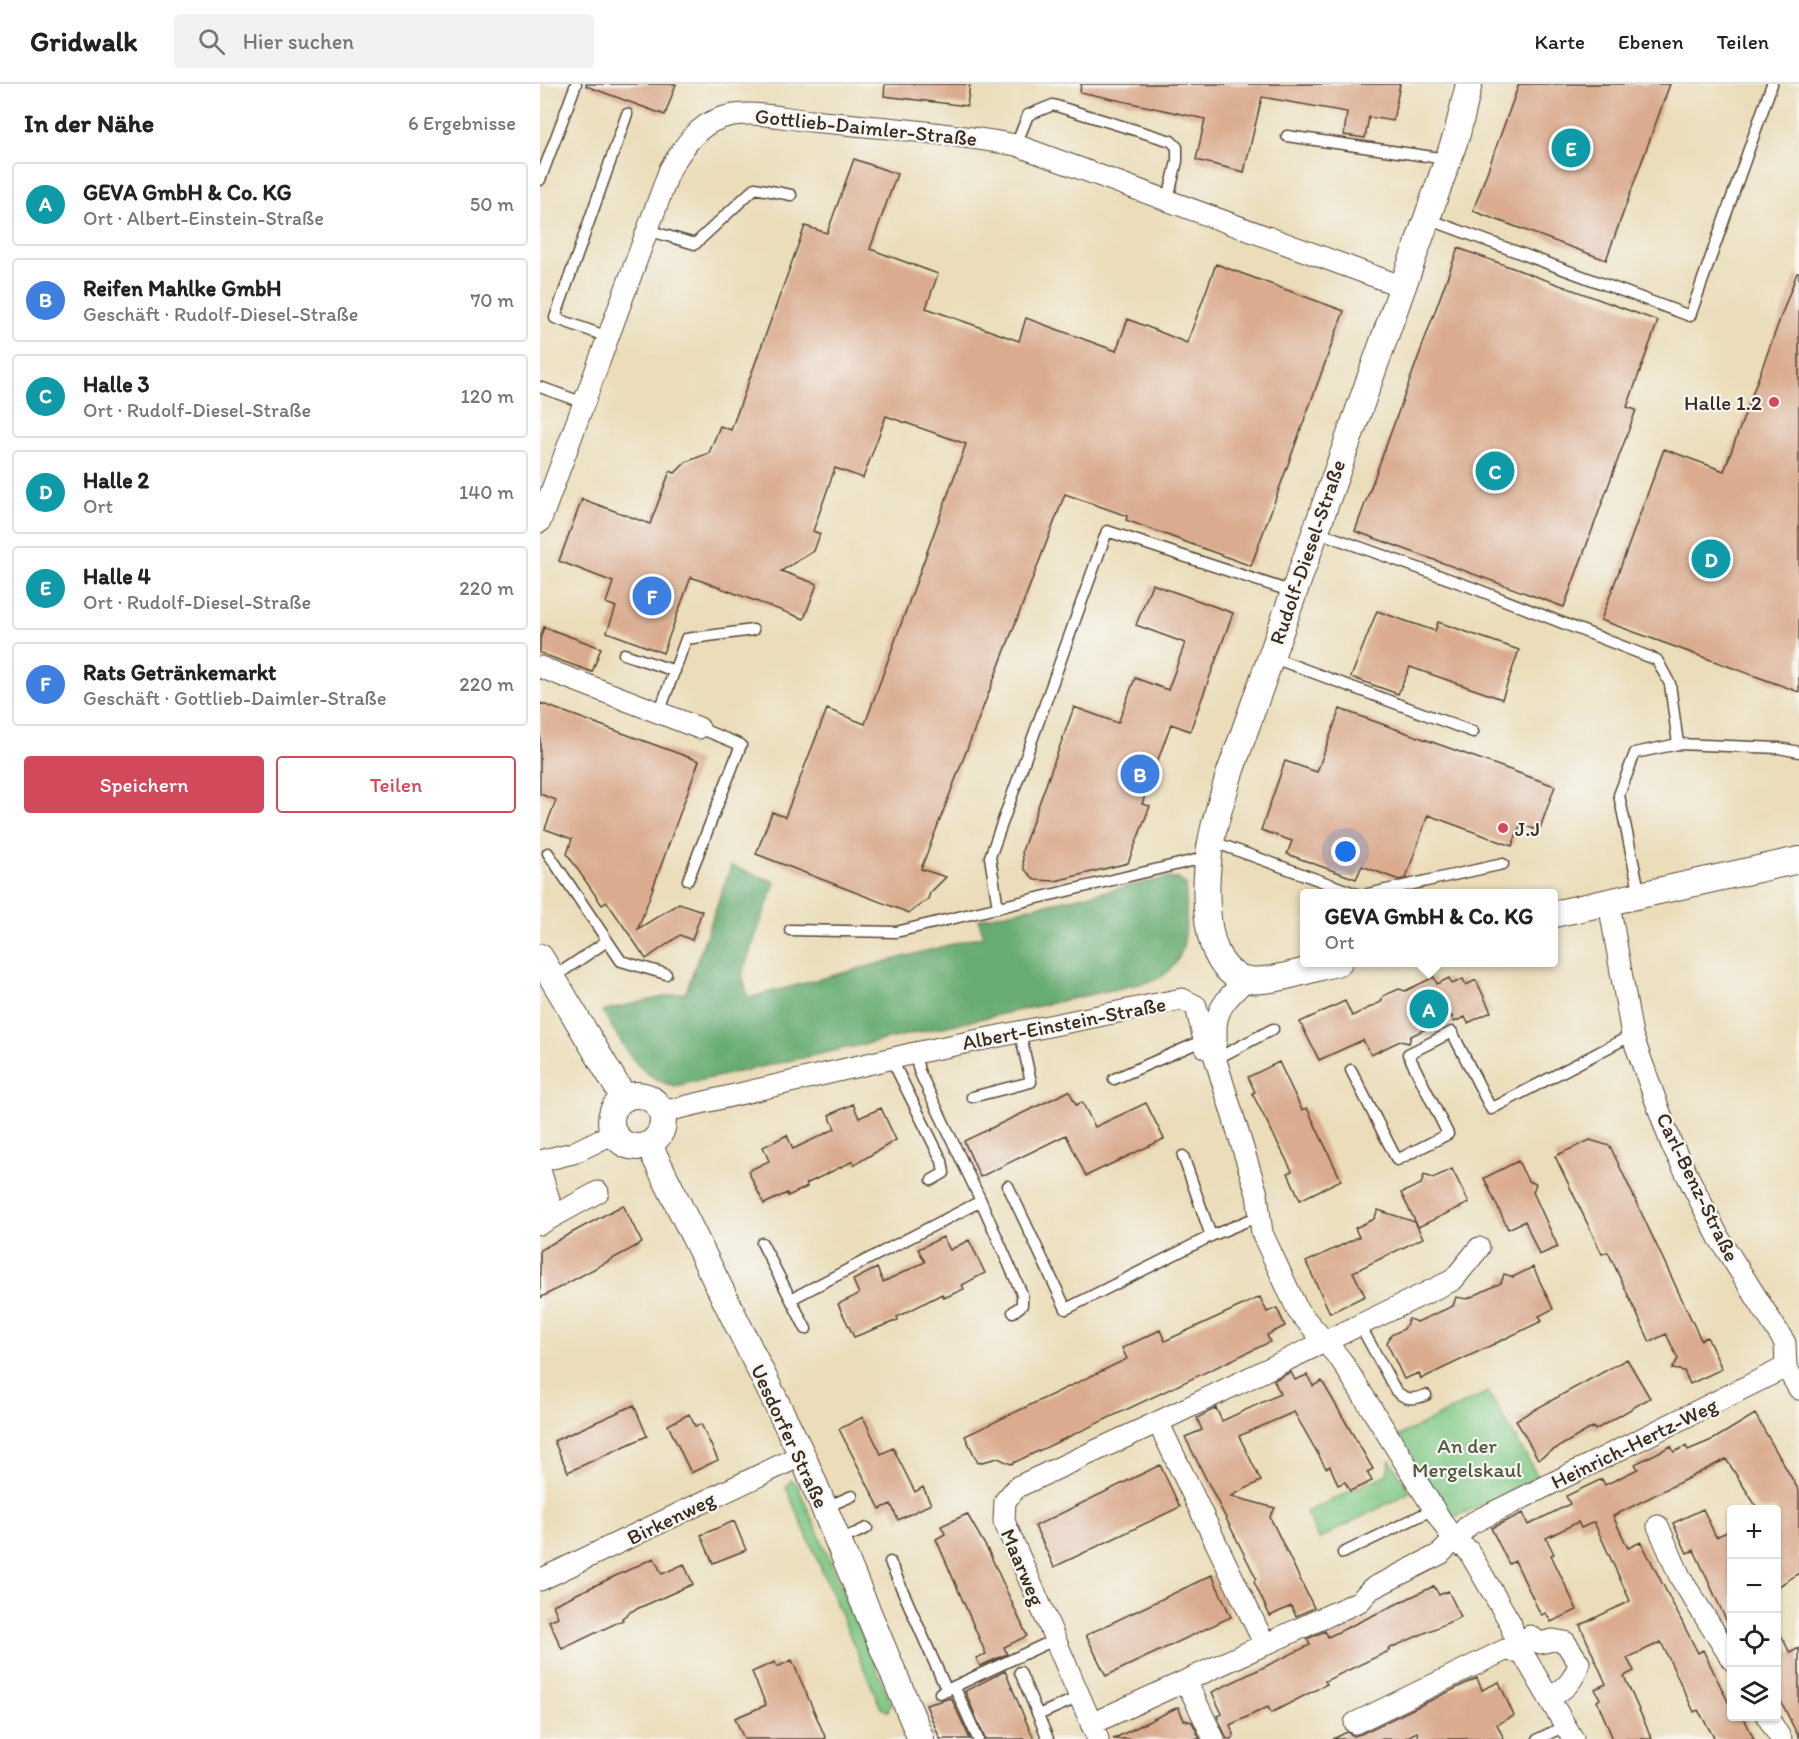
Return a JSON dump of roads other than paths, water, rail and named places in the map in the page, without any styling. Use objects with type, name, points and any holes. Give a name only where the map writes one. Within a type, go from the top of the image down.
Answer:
[{"type":"street","name":"Rudolf-Diesel-Straße","points":[[1246,980],[1221,963],[1213,947],[1209,922],[1210,849],[1229,775],[1447,159],[1469,84]]},
{"type":"street","name":"Gottlieb-Daimler-Straße","points":[[540,522],[670,169],[689,138],[719,119],[752,113],[958,134],[1016,145],[1401,286]]},
{"type":"street","points":[[540,667],[699,729]]},
{"type":"street","points":[[1558,913],[1799,860]]},
{"type":"street","name":"Carl-Benz-Straße","points":[[1609,903],[1632,1035],[1671,1143],[1719,1238],[1785,1343],[1786,1367],[1799,1389]]},
{"type":"street","points":[[547,967],[624,1098]]},
{"type":"street","points":[[1321,967],[1281,976],[1246,980],[1232,993],[1219,1012],[1216,1028],[1217,1042],[1211,1050],[1257,1194],[1262,1233],[1298,1311],[1341,1360],[1454,1541],[1468,1550],[1511,1624],[1518,1645],[1569,1732]]},
{"type":"street","name":"Albert-Einstein-Straße","points":[[662,1112],[891,1058],[1182,999],[1196,1006],[1211,1050]]},
{"type":"street","points":[[633,1095],[651,1098],[662,1112],[664,1120],[660,1134],[649,1144],[629,1146],[614,1133],[611,1125],[614,1110],[624,1098],[633,1095]]},
{"type":"street","points":[[540,1161],[573,1153],[614,1133]]},
{"type":"street","name":"Uesdorfer Straße","points":[[649,1144],[802,1455],[915,1737]]},
{"type":"street","points":[[540,1170],[547,1220],[598,1192]]},
{"type":"street","points":[[1325,1342],[1453,1280],[1479,1248]]},
{"type":"street","name":"Maarweg","points":[[1325,1342],[1017,1487],[1005,1501],[1004,1521],[1094,1732],[1186,1681],[1360,1601],[1371,1589],[1440,1554],[1454,1541]]},
{"type":"street","name":"Heinrich-Hertz-Weg","points":[[1454,1541],[1470,1524],[1786,1367]]},
{"type":"street","points":[[1158,1422],[1265,1645]]},
{"type":"street","name":"Birkenweg","points":[[540,1580],[802,1455]]},
{"type":"street","points":[[1658,1526],[1680,1577],[1727,1653]]},
{"type":"street","points":[[1355,1723],[1518,1645],[1530,1636],[1540,1643],[1553,1640],[1566,1642],[1579,1663],[1575,1677],[1564,1689],[1549,1698]]},
{"type":"street","points":[[1186,1681],[1214,1739]]},
{"type":"street","points":[[1770,1721],[1780,1739]]},
{"type":"lane","points":[[540,180],[576,84]]},
{"type":"lane","points":[[1425,218],[1690,316],[1772,84]]},
{"type":"lane","points":[[1016,145],[1028,115],[1053,105],[1171,141],[1177,147],[1177,161],[1168,199]]},
{"type":"lane","points":[[608,337],[555,318],[627,114]]},
{"type":"lane","points":[[1287,136],[1447,159]]},
{"type":"lane","points":[[647,231],[695,244],[755,188],[791,195]]},
{"type":"lane","points":[[540,387],[584,403]]},
{"type":"lane","points":[[998,908],[990,857],[1107,531],[1293,592]]},
{"type":"lane","points":[[1315,531],[1471,587],[1657,660],[1670,684],[1678,744]]},
{"type":"lane","points":[[659,713],[686,639],[753,630]]},
{"type":"lane","points":[[624,654],[675,671]]},
{"type":"lane","points":[[1270,656],[1473,732]]},
{"type":"lane","points":[[688,880],[741,745],[699,729]]},
{"type":"lane","points":[[1640,894],[1619,795],[1635,753],[1678,744],[1779,748],[1799,752]]},
{"type":"lane","points":[[790,930],[896,932],[998,908],[1210,849],[1341,889]]},
{"type":"lane","points":[[548,853],[621,961],[666,974]]},
{"type":"lane","points":[[1390,889],[1503,864]]},
{"type":"lane","points":[[547,967],[607,941]]},
{"type":"lane","points":[[1114,1079],[1274,1029]]},
{"type":"lane","points":[[972,1097],[1031,1082],[1020,1032]]},
{"type":"lane","points":[[1351,1070],[1396,1160],[1448,1134],[1408,1054],[1452,1032],[1491,1109],[1632,1035]]},
{"type":"lane","points":[[915,1053],[919,1071],[1022,1294],[1022,1305],[1013,1312]]},
{"type":"lane","points":[[891,1058],[942,1161],[944,1173],[932,1180]]},
{"type":"lane","points":[[1183,1156],[1211,1236]]},
{"type":"lane","points":[[1008,1186],[1066,1309],[1211,1236],[1259,1216]]},
{"type":"lane","points":[[791,1299],[981,1201]]},
{"type":"lane","points":[[762,1243],[806,1329]]},
{"type":"lane","points":[[1360,1325],[1396,1391],[1403,1397],[1411,1399],[1426,1395]]},
{"type":"lane","points":[[824,1508],[852,1496]]},
{"type":"lane","points":[[1343,1553],[1434,1509]]},
{"type":"lane","points":[[837,1541],[867,1528]]},
{"type":"lane","points":[[890,1562],[947,1691],[978,1739]]},
{"type":"lane","points":[[947,1691],[1054,1641]]},
{"type":"lane","points":[[1020,1672],[1048,1739]]},
{"type":"lane","points":[[1038,1715],[1079,1697]]},
{"type":"lane","points":[[1538,1739],[1569,1732]]},
{"type":"place","name":"Halle 4","points":[[1571,148]]},
{"type":"place","name":"Halle 1.2","points":[[1774,402]]},
{"type":"place","name":"Halle 3","points":[[1495,471]]},
{"type":"place","name":"Halle 2","points":[[1711,559]]},
{"type":"place","name":"Rats Getränkemarkt","points":[[652,596]]},
{"type":"place","name":"Reifen Mahlke GmbH","points":[[1140,774]]},
{"type":"place","name":"J.J","points":[[1503,828]]},
{"type":"place","name":"GEVA GmbH & Co. KG","points":[[1429,1009]]},
{"type":"park label","name":"An der Mergelskaul","points":[[1467,1457]]}]
